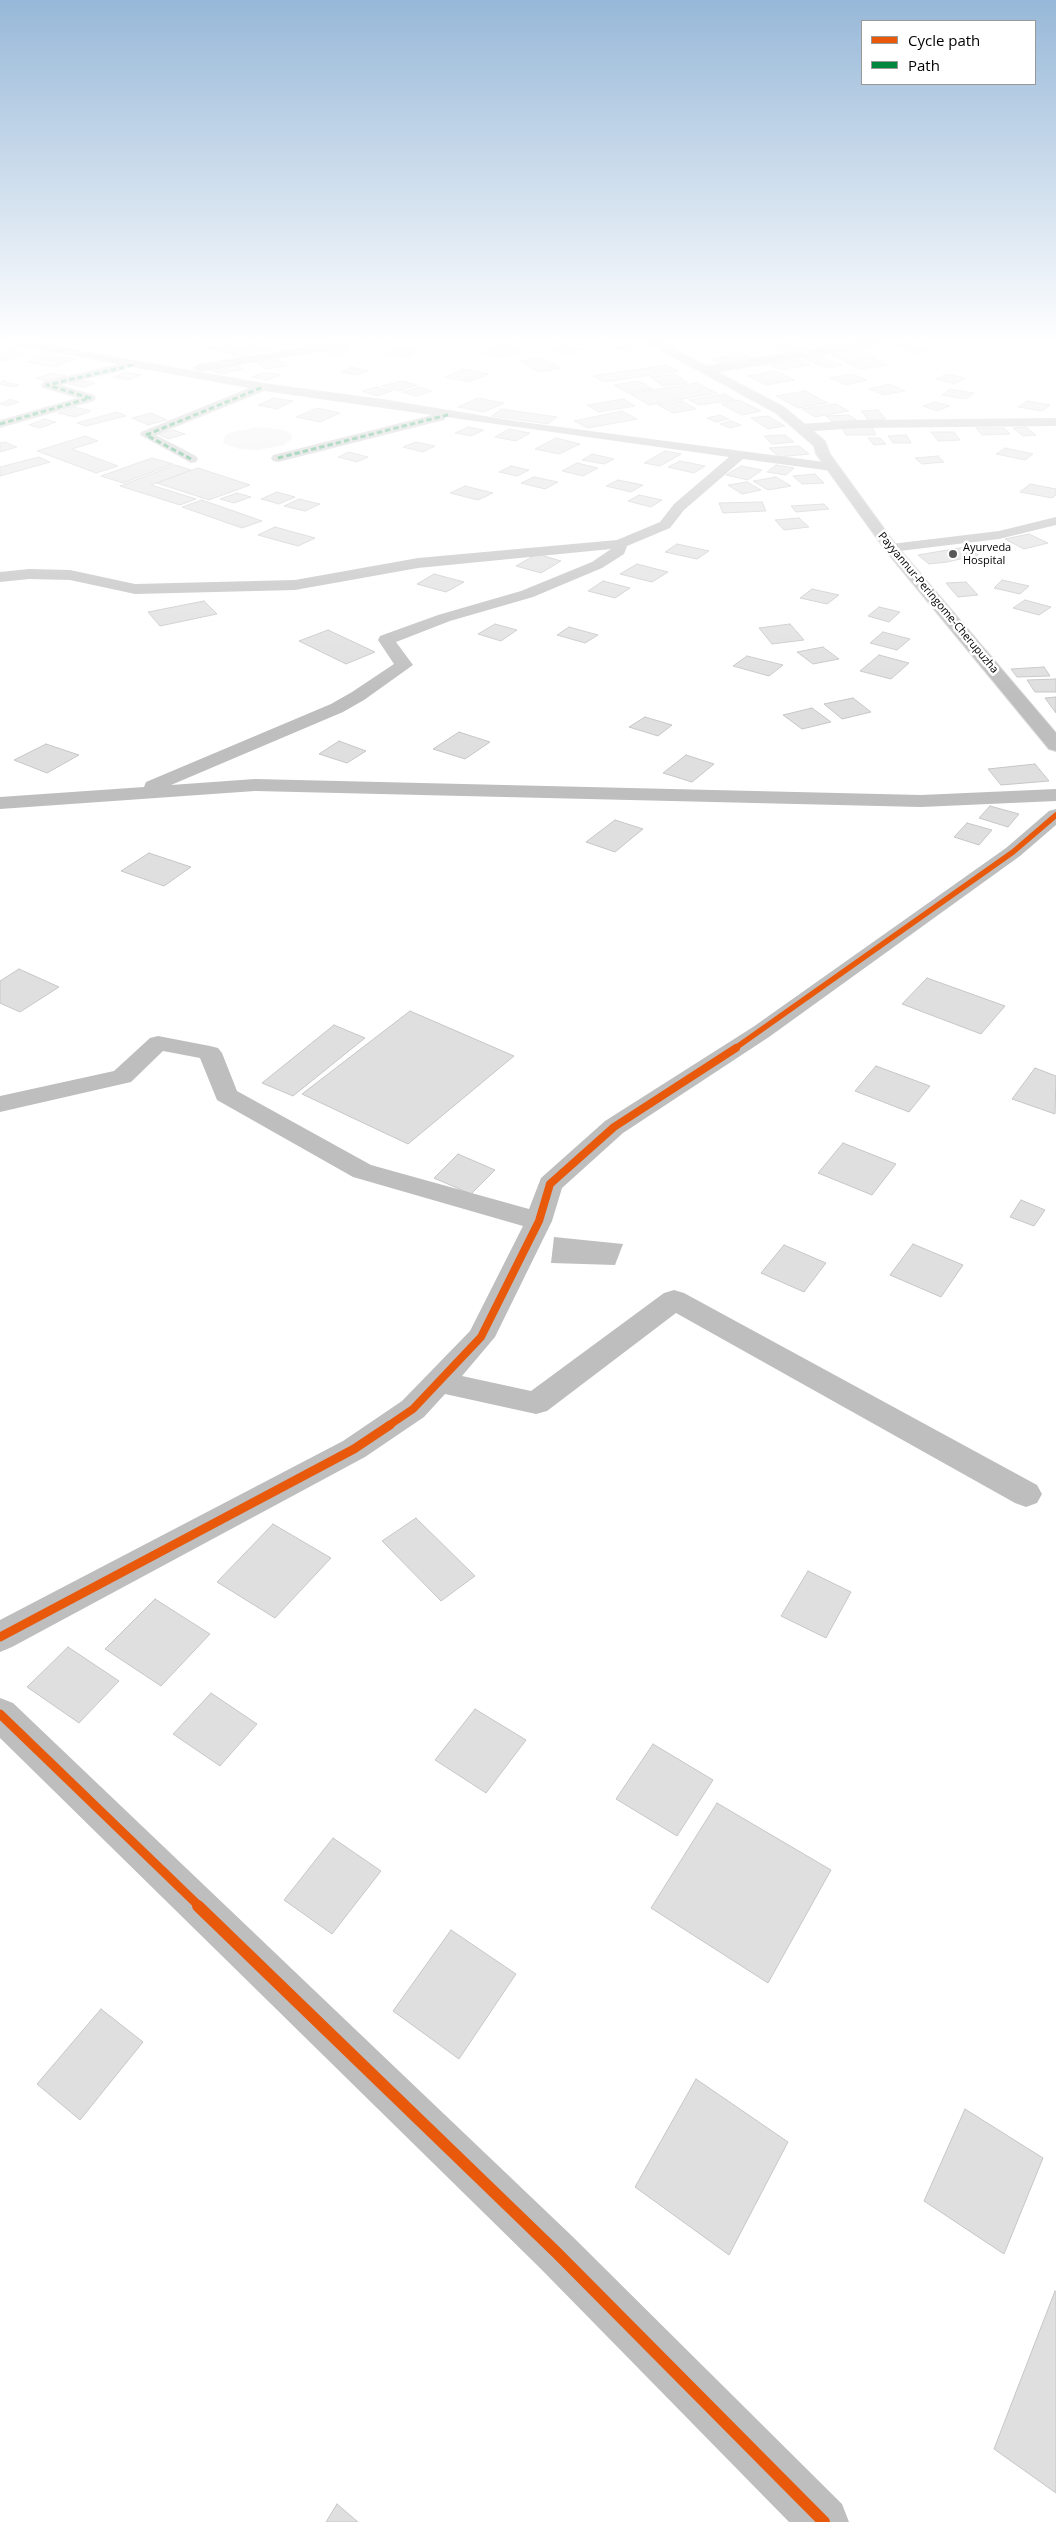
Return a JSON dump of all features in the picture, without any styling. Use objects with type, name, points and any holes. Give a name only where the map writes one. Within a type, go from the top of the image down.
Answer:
[{"type":"street","points":[[0,577],[29,574],[70,575],[135,589],[295,585],[418,563],[620,544],[665,526],[679,507],[733,461]]},
{"type":"street","points":[[784,461],[832,467]]},
{"type":"street","name":"Payyannur-Peringome-Cherupuzha","points":[[827,461],[891,548],[1056,745]]},
{"type":"street","points":[[891,548],[999,535],[1056,521]]},
{"type":"street","points":[[136,793],[337,708],[358,696],[404,665],[386,640],[444,618],[534,591],[597,565],[618,551],[620,544]]},
{"type":"street","points":[[0,803],[255,785],[921,801],[1056,795]]},
{"type":"street","points":[[0,1637],[354,1450],[413,1409],[481,1337],[540,1221],[550,1184],[614,1127],[761,1032],[1013,852],[1056,815]]},
{"type":"street","points":[[0,1104],[122,1077],[158,1043],[210,1053],[226,1095],[362,1171],[540,1221]]},
{"type":"street","points":[[439,1382],[536,1403],[674,1300],[1026,1494]]},
{"type":"street","points":[[0,1714],[548,2245],[824,2522]]},
{"type":"shaded area","points":[[554,1237],[623,1244],[615,1265],[551,1263]]},
{"type":"building","points":[[25,461],[50,462],[0,476],[0,467]]},
{"type":"building","points":[[63,461],[104,461],[118,466],[96,473]]},
{"type":"building","points":[[144,461],[161,461],[173,464],[123,483],[101,476]]},
{"type":"building","points":[[586,461],[611,461],[604,464]]},
{"type":"building","points":[[648,461],[669,461],[660,466],[644,463]]},
{"type":"building","points":[[680,461],[705,466],[694,473],[668,467]]},
{"type":"building","points":[[918,461],[944,462],[922,464]]},
{"type":"building","points":[[577,463],[598,468],[583,476],[562,471]]},
{"type":"building","points":[[175,465],[191,470],[151,485],[196,499],[180,505],[120,486]]},
{"type":"building","points":[[776,465],[794,468],[786,475],[767,472]]},
{"type":"building","points":[[511,466],[529,470],[517,476],[499,472]]},
{"type":"building","points":[[741,466],[762,470],[748,480],[726,475]]},
{"type":"building","points":[[198,468],[250,485],[209,500],[157,483]]},
{"type":"building","points":[[815,474],[824,483],[802,484],[793,476]]},
{"type":"building","points":[[534,477],[558,482],[545,489],[521,483]]},
{"type":"building","points":[[776,477],[791,486],[768,490],[753,481]]},
{"type":"building","points":[[618,480],[643,485],[631,492],[606,486]]},
{"type":"building","points":[[747,482],[761,490],[742,494],[728,485]]},
{"type":"building","points":[[1030,484],[1056,489],[1056,495],[1052,498],[1020,492]]},
{"type":"building","points":[[465,486],[493,493],[478,500],[450,493]]},
{"type":"building","points":[[277,492],[295,497],[279,504],[261,499]]},
{"type":"building","points":[[237,493],[251,497],[234,503],[220,499]]},
{"type":"building","points":[[639,495],[662,500],[651,507],[628,501]]},
{"type":"building","points":[[299,499],[320,504],[305,511],[284,506]]},
{"type":"building","points":[[202,500],[262,521],[242,528],[182,507]]},
{"type":"building","points":[[762,502],[766,511],[723,513],[719,503]]},
{"type":"building","points":[[824,504],[829,509],[796,512],[791,506]]},
{"type":"building","points":[[799,518],[809,527],[784,530],[775,520]]},
{"type":"building","points":[[275,527],[315,538],[298,546],[258,535]]},
{"type":"building","points":[[1029,534],[1048,543],[1024,549],[1005,539]]},
{"type":"building","points":[[677,544],[709,551],[697,559],[665,552]]},
{"type":"building","name":"Ayurveda Hospital","points":[[977,545],[984,550],[973,552],[978,555],[947,562],[929,564],[918,555]]},
{"type":"building","points":[[537,554],[561,561],[541,573],[516,566]]},
{"type":"building","points":[[637,564],[668,572],[652,582],[620,574]]},
{"type":"building","points":[[434,574],[464,582],[446,592],[417,584]]},
{"type":"building","points":[[1002,580],[1029,586],[1020,594],[994,588]]},
{"type":"building","points":[[603,581],[630,588],[615,598],[588,591]]},
{"type":"building","points":[[966,582],[978,595],[958,597],[946,583]]},
{"type":"building","points":[[812,589],[839,595],[827,604],[800,598]]},
{"type":"building","points":[[1025,600],[1051,607],[1039,615],[1013,608]]},
{"type":"building","points":[[204,601],[217,614],[160,626],[148,612]]},
{"type":"building","points":[[879,607],[900,612],[889,622],[868,616]]},
{"type":"building","points":[[495,624],[517,630],[501,641],[478,634]]},
{"type":"building","points":[[790,624],[804,640],[772,644],[759,628]]},
{"type":"building","points":[[569,627],[598,635],[585,643],[557,635]]},
{"type":"building","points":[[328,630],[375,652],[346,664],[299,641]]},
{"type":"building","points":[[883,632],[910,639],[897,650],[870,643]]},
{"type":"building","points":[[823,647],[839,659],[813,664],[797,652]]},
{"type":"building","points":[[879,655],[909,663],[891,679],[860,671]]},
{"type":"building","points":[[747,656],[783,665],[769,676],[733,666]]},
{"type":"building","points":[[1044,667],[1050,676],[1017,677],[1011,669]]},
{"type":"building","points":[[1056,679],[1056,692],[1035,692],[1027,680]]},
{"type":"building","points":[[1056,697],[1056,713],[1045,698]]},
{"type":"building","points":[[853,698],[871,712],[842,719],[824,704]]},
{"type":"building","points":[[812,708],[831,722],[802,729],[783,715]]},
{"type":"building","points":[[645,717],[672,725],[658,736],[629,727]]},
{"type":"building","points":[[459,732],[490,742],[465,759],[433,749]]},
{"type":"building","points":[[339,741],[366,751],[347,763],[319,754]]},
{"type":"building","points":[[46,744],[79,755],[47,773],[14,760]]},
{"type":"building","points":[[686,755],[714,764],[692,782],[663,773]]},
{"type":"building","points":[[1035,764],[1049,781],[1001,785],[988,769]]},
{"type":"building","points":[[990,806],[1019,814],[1008,827],[979,818]]},
{"type":"building","points":[[615,820],[643,829],[615,852],[586,842]]},
{"type":"building","points":[[967,823],[992,830],[979,845],[954,837]]},
{"type":"building","points":[[149,853],[191,867],[164,886],[121,871]]},
{"type":"building","points":[[19,969],[59,987],[20,1012],[0,1003],[0,981]]},
{"type":"building","points":[[927,978],[1005,1006],[981,1034],[902,1004]]},
{"type":"building","points":[[410,1011],[514,1056],[408,1144],[302,1094]]},
{"type":"building","points":[[334,1025],[365,1038],[293,1096],[262,1083]]},
{"type":"building","points":[[876,1066],[930,1086],[909,1112],[855,1091]]},
{"type":"building","points":[[1035,1068],[1056,1076],[1055,1114],[1012,1099]]},
{"type":"building","points":[[843,1143],[896,1164],[872,1195],[818,1173]]},
{"type":"building","points":[[458,1154],[495,1170],[471,1194],[434,1178]]},
{"type":"building","points":[[1021,1200],[1045,1210],[1034,1226],[1010,1217]]},
{"type":"building","points":[[913,1244],[963,1265],[941,1297],[890,1275]]},
{"type":"building","points":[[784,1245],[826,1263],[804,1292],[761,1273]]},
{"type":"building","points":[[416,1518],[475,1576],[441,1601],[382,1541]]},
{"type":"building","points":[[273,1524],[331,1558],[275,1618],[217,1582]]},
{"type":"building","points":[[808,1571],[851,1592],[826,1638],[781,1616]]},
{"type":"building","points":[[155,1599],[210,1634],[161,1686],[105,1649]]},
{"type":"building","points":[[68,1647],[119,1681],[79,1723],[27,1687]]},
{"type":"building","points":[[211,1693],[257,1724],[220,1766],[173,1734]]},
{"type":"building","points":[[475,1709],[526,1740],[486,1793],[435,1760]]},
{"type":"building","points":[[653,1744],[713,1780],[677,1836],[616,1799]]},
{"type":"building","points":[[717,1803],[831,1870],[768,1983],[651,1908]]},
{"type":"building","points":[[333,1838],[381,1871],[332,1934],[284,1900]]},
{"type":"building","points":[[451,1930],[516,1974],[459,2059],[393,2011]]},
{"type":"building","points":[[101,2009],[143,2042],[80,2120],[37,2084]]},
{"type":"building","points":[[696,2079],[788,2142],[729,2255],[635,2187]]},
{"type":"building","points":[[965,2109],[1043,2158],[1004,2254],[924,2201]]},
{"type":"building","points":[[1056,2292],[1056,2493],[994,2449]]},
{"type":"building","points":[[337,2504],[358,2522],[326,2522]]},
{"type":"cycle path","points":[[0,1637],[354,1449],[413,1409],[481,1337],[539,1221],[550,1184],[614,1127],[761,1032],[1013,852],[1056,815]]},
{"type":"cycle path","points":[[0,1714],[556,2252],[824,2522]]},
{"type":"place","name":"Ayurveda Hospital","points":[[953,554]]}]
